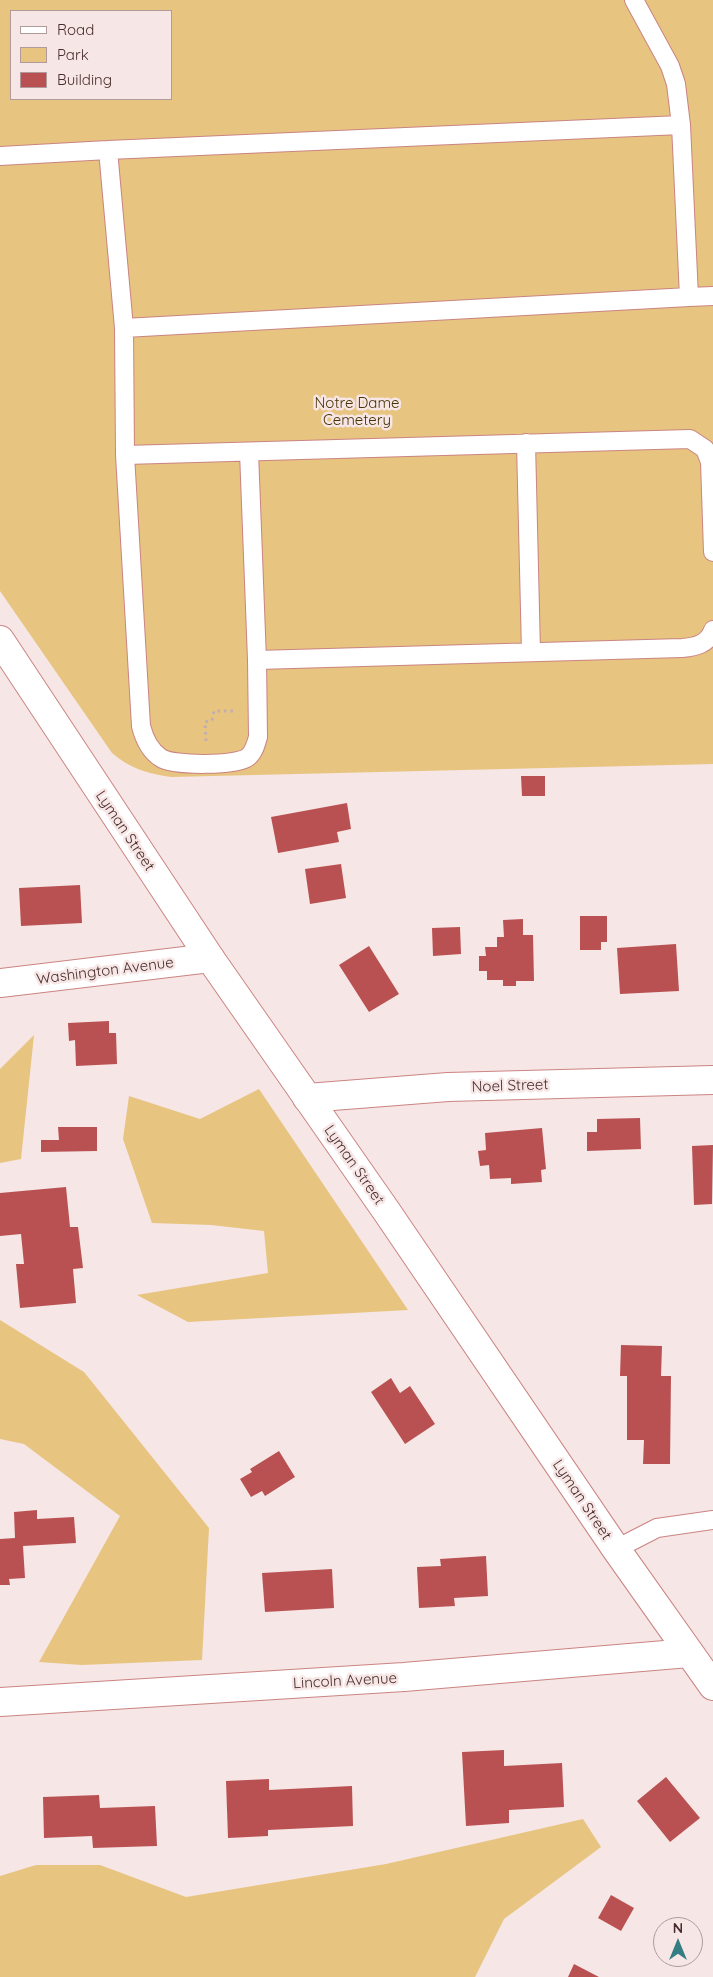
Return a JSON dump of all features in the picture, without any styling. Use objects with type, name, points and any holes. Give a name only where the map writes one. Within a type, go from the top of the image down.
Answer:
[{"type":"street","name":"Lyman Street","points":[[0,640],[210,958],[440,1290],[616,1549],[713,1686]]},
{"type":"street","name":"Washington Avenue","points":[[0,983],[210,958]]},
{"type":"street","name":"Noel Street","points":[[307,1098],[448,1087],[713,1080]]},
{"type":"street","name":"Lincoln Avenue","points":[[0,1702],[404,1678],[689,1654]]},
{"type":"lane","points":[[634,0],[670,66],[676,84],[689,297]]},
{"type":"lane","points":[[0,156],[680,125]]},
{"type":"lane","points":[[108,150],[124,328],[125,455],[142,731],[154,752],[164,760],[177,763],[233,762],[248,757],[256,744],[258,736],[257,660],[249,452]]},
{"type":"lane","points":[[124,328],[713,296]]},
{"type":"lane","points":[[125,455],[690,439],[705,449],[710,462],[713,552]]},
{"type":"lane","points":[[526,443],[531,652]]},
{"type":"lane","points":[[257,660],[692,647],[701,645],[707,640],[713,630]]},
{"type":"lane","points":[[616,1549],[657,1528],[713,1520]]},
{"type":"path","points":[[206,762],[205,722],[212,720],[214,712],[258,710]]},
{"type":"green space","name":"Notre Dame Cemetery","points":[[0,0],[713,0],[713,764],[171,777],[132,767],[112,753],[0,591]]},
{"type":"green space","points":[[34,1035],[21,1159],[0,1163],[0,1069]]},
{"type":"green space","points":[[259,1089],[408,1310],[188,1322],[137,1295],[268,1273],[264,1231],[211,1225],[152,1223],[123,1139],[129,1096],[200,1119]]},
{"type":"green space","points":[[0,1320],[84,1372],[209,1528],[202,1660],[82,1665],[39,1662],[120,1516],[24,1444],[0,1439]]},
{"type":"green space","points":[[583,1819],[601,1847],[504,1919],[475,1977],[0,1977],[0,1876],[36,1865],[100,1865],[186,1897],[386,1864]]},
{"type":"building","points":[[521,776],[545,776],[545,796],[522,796]]},
{"type":"building","points":[[347,803],[351,829],[337,832],[339,842],[278,853],[271,817]]},
{"type":"building","points":[[341,864],[346,898],[310,904],[305,869]]},
{"type":"building","points":[[80,885],[82,923],[21,926],[19,888]]},
{"type":"building","points":[[580,916],[607,916],[607,942],[601,942],[601,950],[580,950]]},
{"type":"building","points":[[523,919],[523,935],[533,935],[534,981],[516,981],[516,986],[503,986],[503,980],[487,980],[487,971],[479,971],[479,956],[486,956],[485,947],[497,947],[497,937],[504,937],[503,920]]},
{"type":"building","points":[[460,927],[461,954],[433,956],[432,928]]},
{"type":"building","points":[[676,944],[679,991],[620,994],[617,948]]},
{"type":"building","points":[[369,946],[399,994],[369,1012],[339,965]]},
{"type":"building","points":[[109,1021],[109,1033],[116,1033],[117,1064],[76,1066],[75,1040],[69,1041],[68,1023]]},
{"type":"building","points":[[640,1118],[641,1149],[587,1151],[587,1132],[597,1132],[597,1119]]},
{"type":"building","points":[[58,1127],[97,1127],[97,1151],[41,1152],[41,1140],[59,1140]]},
{"type":"building","points":[[542,1128],[546,1169],[541,1170],[542,1182],[511,1184],[511,1178],[490,1179],[489,1165],[480,1166],[478,1151],[486,1150],[485,1133]]},
{"type":"building","points":[[713,1145],[712,1204],[694,1205],[692,1146]]},
{"type":"building","points":[[66,1187],[70,1227],[78,1227],[83,1268],[73,1269],[76,1303],[20,1308],[16,1264],[24,1264],[21,1234],[0,1236],[0,1193]]},
{"type":"building","points":[[621,1345],[662,1346],[661,1376],[671,1376],[670,1464],[643,1464],[644,1440],[627,1440],[627,1376],[620,1376]]},
{"type":"building","points":[[391,1378],[400,1393],[410,1386],[435,1424],[405,1444],[371,1392]]},
{"type":"building","points":[[279,1451],[295,1477],[265,1496],[262,1491],[251,1497],[240,1479],[252,1472],[250,1469]]},
{"type":"building","points":[[37,1510],[37,1519],[74,1517],[76,1543],[23,1546],[25,1578],[9,1579],[10,1585],[0,1585],[0,1539],[15,1538],[14,1512]]},
{"type":"building","points":[[486,1556],[488,1596],[454,1598],[455,1606],[419,1608],[417,1567],[441,1566],[440,1559]]},
{"type":"building","points":[[332,1569],[334,1608],[265,1612],[262,1573]]},
{"type":"building","points":[[504,1750],[504,1766],[562,1763],[564,1807],[509,1810],[509,1823],[466,1826],[462,1752]]},
{"type":"building","points":[[666,1777],[700,1818],[670,1842],[637,1801]]},
{"type":"building","points":[[269,1779],[269,1790],[352,1786],[353,1826],[268,1830],[268,1836],[228,1838],[226,1781]]},
{"type":"building","points":[[99,1795],[100,1808],[155,1806],[157,1846],[93,1848],[92,1836],[44,1838],[43,1797]]},
{"type":"building","points":[[611,1895],[634,1908],[621,1931],[598,1918]]},
{"type":"building","points":[[574,1964],[599,1977],[568,1977]]}]
